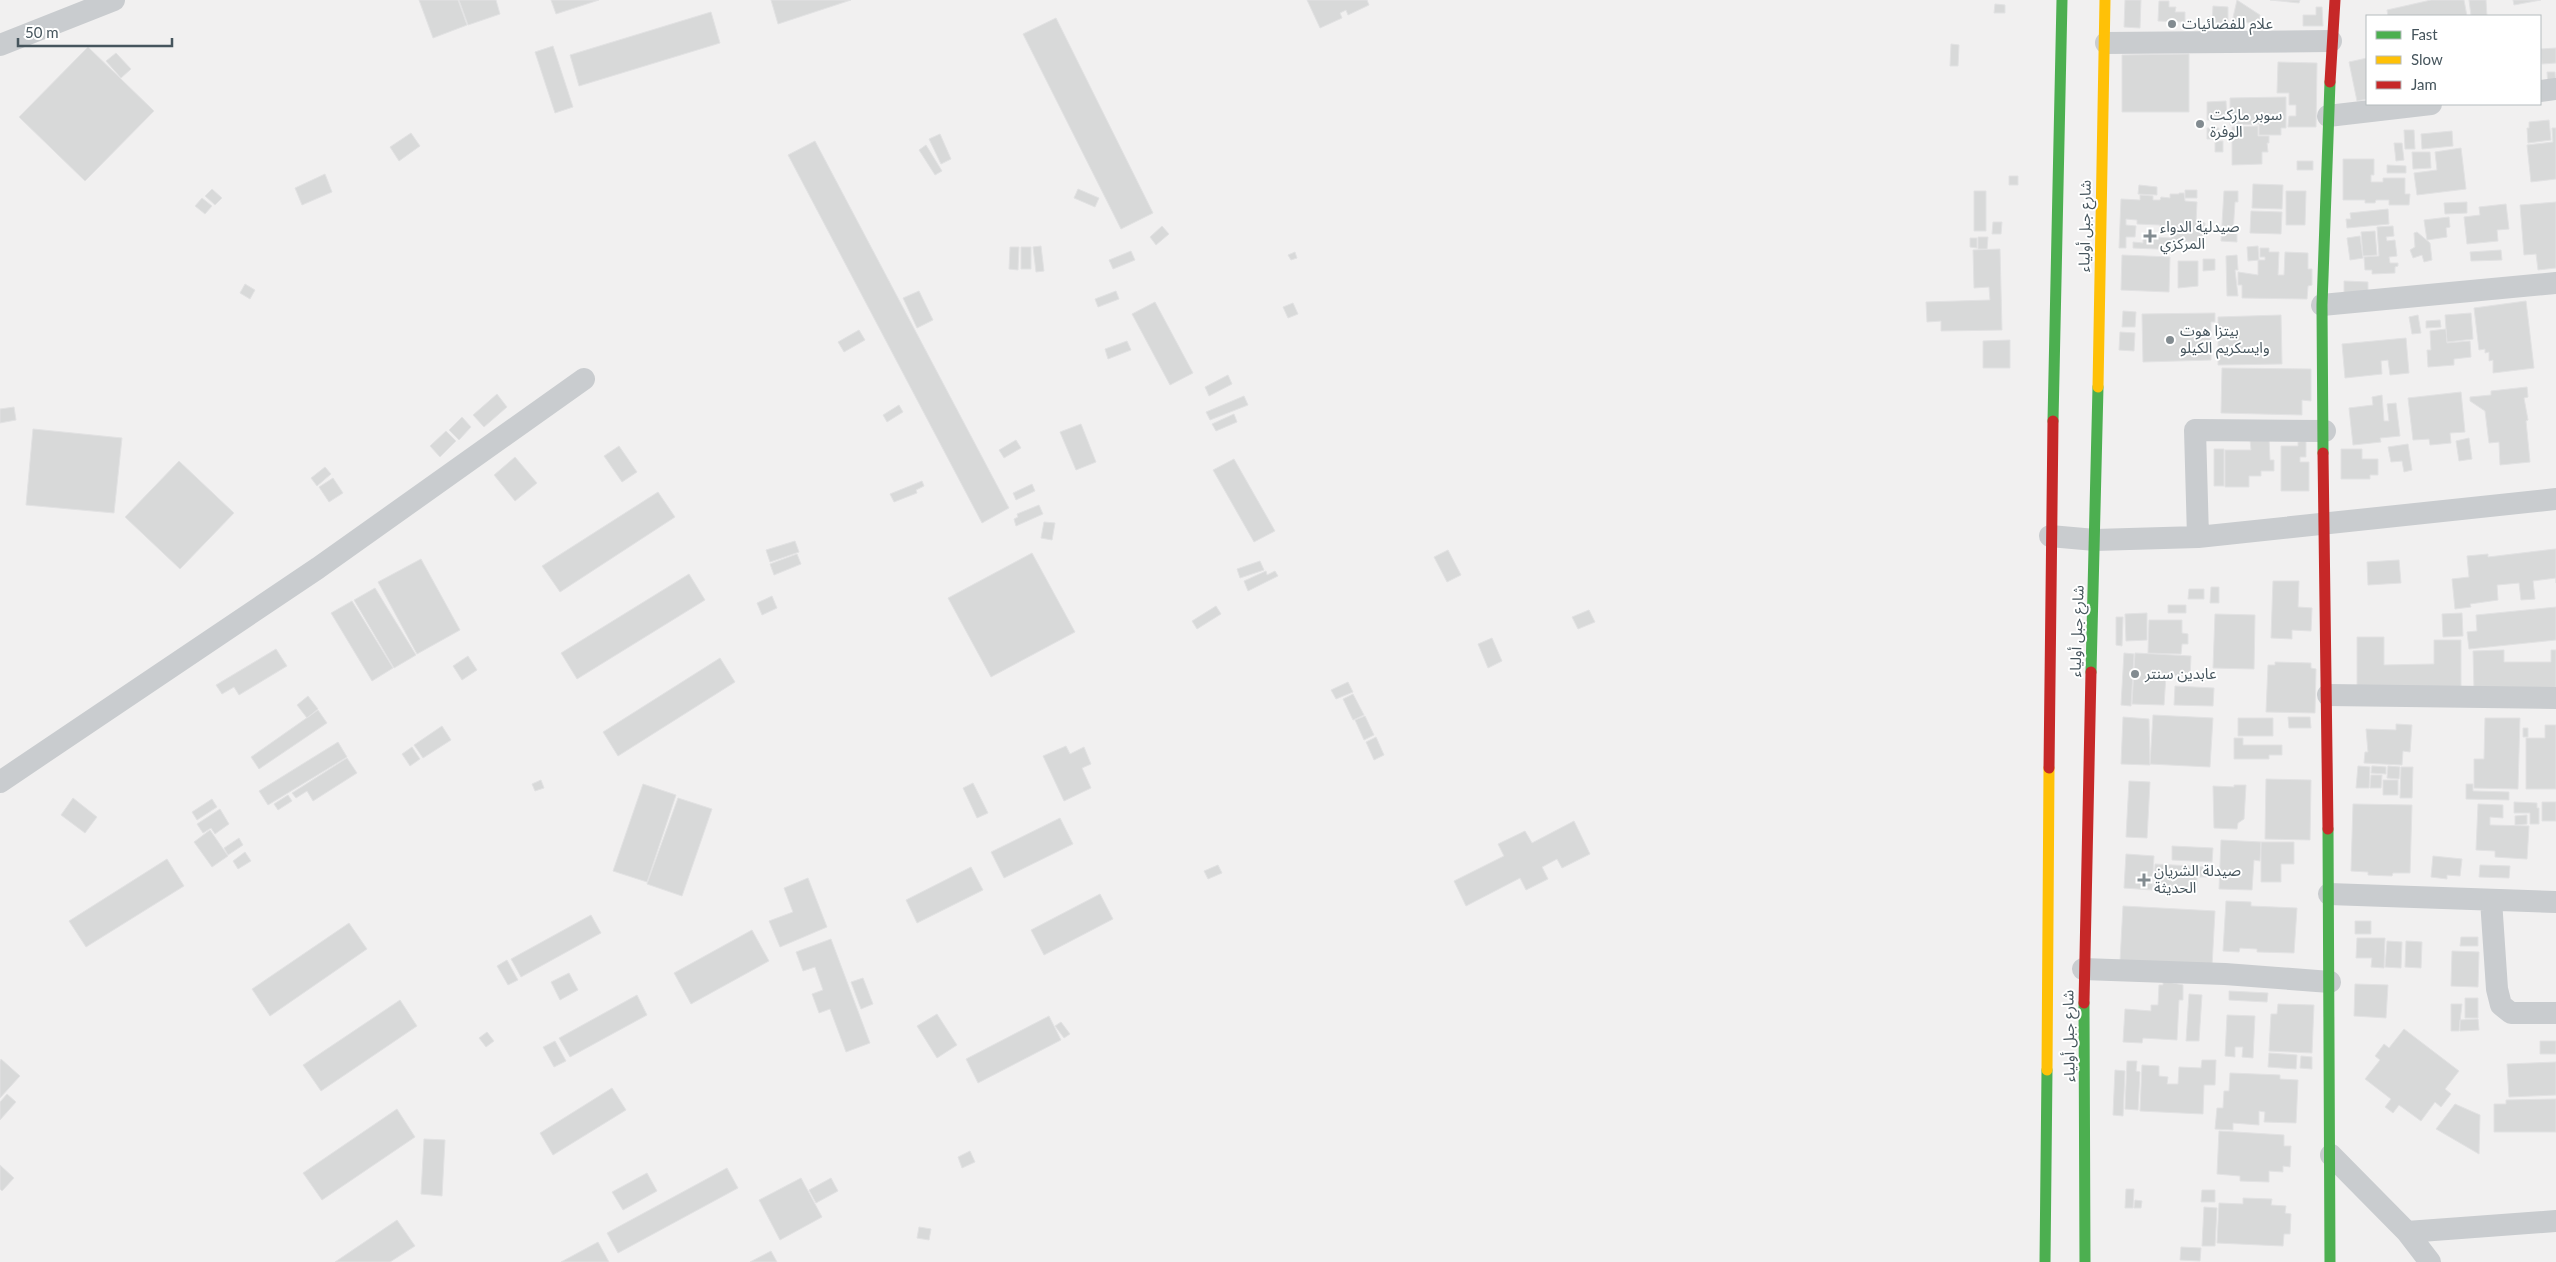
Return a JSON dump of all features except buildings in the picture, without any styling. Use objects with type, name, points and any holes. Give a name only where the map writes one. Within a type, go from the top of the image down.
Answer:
[{"type":"main road","name":"شارع جبل أولياء","points":[[2044,1262],[2049,882],[2050,536],[2062,0]]},
{"type":"main road","name":"شارع جبل أولياء","points":[[2085,1262],[2086,1138],[2083,970],[2095,540],[2100,206],[2106,0]]},
{"type":"main road","points":[[2330,1262],[2328,695],[2323,526],[2322,305],[2331,41],[2338,1]]},
{"type":"street","points":[[0,44],[114,0]]},
{"type":"street","points":[[2106,43],[2331,41]]},
{"type":"street","points":[[2541,91],[2556,89]]},
{"type":"street","points":[[2328,116],[2422,105]]},
{"type":"street","points":[[2322,305],[2556,283]]},
{"type":"street","points":[[0,782],[318,568],[584,379]]},
{"type":"street","points":[[2198,537],[2195,430],[2324,431]]},
{"type":"street","points":[[2050,536],[2095,540],[2198,537],[2323,526],[2556,499]]},
{"type":"street","points":[[2328,695],[2556,698]]},
{"type":"street","points":[[2328,894],[2556,902]]},
{"type":"street","points":[[2491,900],[2497,989],[2501,1005],[2511,1012],[2556,1014]]},
{"type":"street","points":[[2083,970],[2225,974],[2330,982]]},
{"type":"street","points":[[2331,1155],[2407,1232],[2430,1262]]},
{"type":"street","points":[[2407,1232],[2556,1221]]},
{"type":"traffic: fast","points":[[2053,421],[2062,0]]},
{"type":"traffic: fast","points":[[2323,453],[2322,305],[2330,82]]},
{"type":"traffic: fast","points":[[2091,672],[2098,387]]},
{"type":"traffic: fast","points":[[2328,829],[2330,1262]]},
{"type":"traffic: fast","points":[[2084,1003],[2085,1262]]},
{"type":"traffic: fast","points":[[2045,1262],[2047,1070]]},
{"type":"traffic: slow","points":[[2098,387],[2105,0]]},
{"type":"traffic: slow","points":[[2047,1070],[2049,768]]},
{"type":"traffic: jam","points":[[2330,82],[2335,0]]},
{"type":"traffic: jam","points":[[2049,768],[2053,421]]},
{"type":"traffic: jam","points":[[2323,453],[2328,829]]},
{"type":"traffic: jam","points":[[2084,1003],[2091,672]]},
{"type":"place","name":"علام للفضائيات","points":[[2172,24]]},
{"type":"place","name":"سوبر ماركت الوفرة","points":[[2200,124]]},
{"type":"place","name":"صيدلية الدواء المركزي","points":[[2150,236]]},
{"type":"place","name":"بيتزا هوت وايسكريم الكيلو","points":[[2170,340]]},
{"type":"place","name":"عابدين سنتر","points":[[2135,674]]},
{"type":"place","name":"صيدلة الشريان الحديثة","points":[[2144,880]]}]
